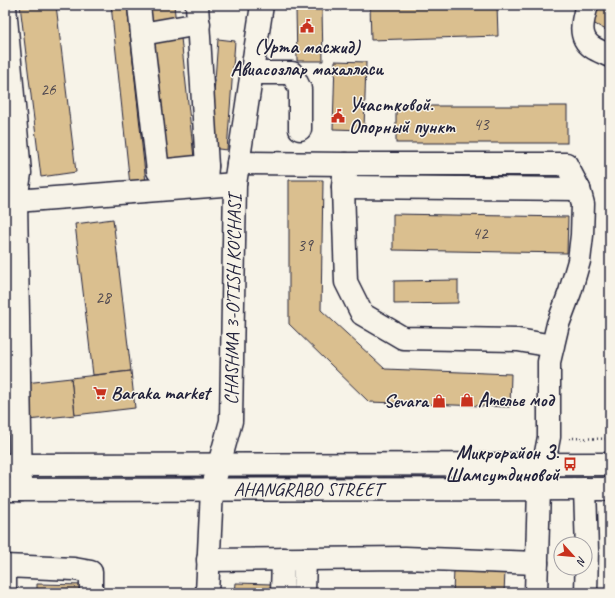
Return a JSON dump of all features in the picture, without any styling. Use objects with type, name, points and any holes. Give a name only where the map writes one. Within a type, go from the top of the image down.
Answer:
[{"type":"main road","points":[[139,5],[158,171],[207,176]]},
{"type":"main road","name":"CHASHMA 3-O'TISH KO'CHASI","points":[[207,593],[212,490],[231,421],[236,173],[262,5]]},
{"type":"main road","points":[[587,5],[582,27],[583,34],[591,47],[610,56]]},
{"type":"main road","points":[[5,7],[20,173],[16,201],[12,465],[13,490]]},
{"type":"main road","points":[[142,34],[198,15],[207,176]]},
{"type":"main road","points":[[252,73],[292,73],[300,90],[300,129]]},
{"type":"main road","points":[[16,201],[207,176],[345,164],[566,164],[579,189],[583,204],[582,235],[579,262],[558,324],[549,362],[548,437],[538,489],[536,593]]},
{"type":"main road","points":[[345,164],[343,187],[346,282],[362,314],[403,338],[518,340],[552,346]]},
{"type":"main road","points":[[343,187],[579,189]]},
{"type":"main road","name":"AHANGRABO STREET","points":[[12,465],[610,464]]},
{"type":"main road","points":[[585,489],[587,550],[586,593]]},
{"type":"main road","name":"AHANGRABO STREET","points":[[13,490],[610,489]]},
{"type":"main road","points":[[208,560],[405,558],[537,563]]},
{"type":"main road","points":[[282,593],[283,559]]},
{"type":"main road","points":[[304,593],[305,559]]},
{"type":"main road","points":[[5,593],[5,567],[74,569],[91,572],[91,593]]},
{"type":"path","points":[[548,437],[610,439]]},
{"type":"building","points":[[20,5],[56,5],[76,172],[41,177]]},
{"type":"building","points":[[111,5],[127,5],[146,183],[130,185]]},
{"type":"building","points":[[144,5],[174,5],[176,24],[146,28]]},
{"type":"building","points":[[370,5],[497,5],[498,36],[371,40]]},
{"type":"building","points":[[600,5],[610,5],[610,32],[591,22]]},
{"type":"building","points":[[296,9],[322,9],[323,61],[297,61]]},
{"type":"building","points":[[181,38],[194,158],[162,162],[149,42]]},
{"type":"building","points":[[218,39],[235,41],[227,150],[210,148]]},
{"type":"building","points":[[335,61],[366,62],[364,130],[333,129]]},
{"type":"building","points":[[396,106],[567,106],[567,143],[396,143]]},
{"type":"building","points":[[289,180],[323,180],[321,310],[385,369],[511,374],[510,407],[369,402],[289,324]]},
{"type":"building","points":[[393,214],[568,217],[567,253],[393,250]]},
{"type":"building","points":[[113,219],[131,371],[93,375],[75,224]]},
{"type":"building","points":[[458,280],[458,303],[394,304],[394,281]]},
{"type":"building","points":[[131,371],[135,408],[75,415],[71,378]]},
{"type":"building","points":[[71,378],[75,415],[28,420],[25,383]]},
{"type":"building","points":[[454,570],[505,572],[504,593],[453,593]]},
{"type":"building","points":[[236,583],[271,584],[271,593],[235,593]]},
{"type":"building","points":[[37,584],[85,585],[84,593],[37,593]]},
{"type":"place","name":"(Урта масжид) Авиасозлар махалласи","points":[[307,26]]},
{"type":"place","name":"Участковой. Опорный пункт","points":[[338,116]]},
{"type":"place","name":"Baraka market","points":[[100,393]]},
{"type":"place","name":"Ателье мод","points":[[467,400]]},
{"type":"place","name":"Sevara","points":[[439,401]]},
{"type":"place","name":"Микрорайон З. Шамсутдиновой","points":[[570,464]]}]
